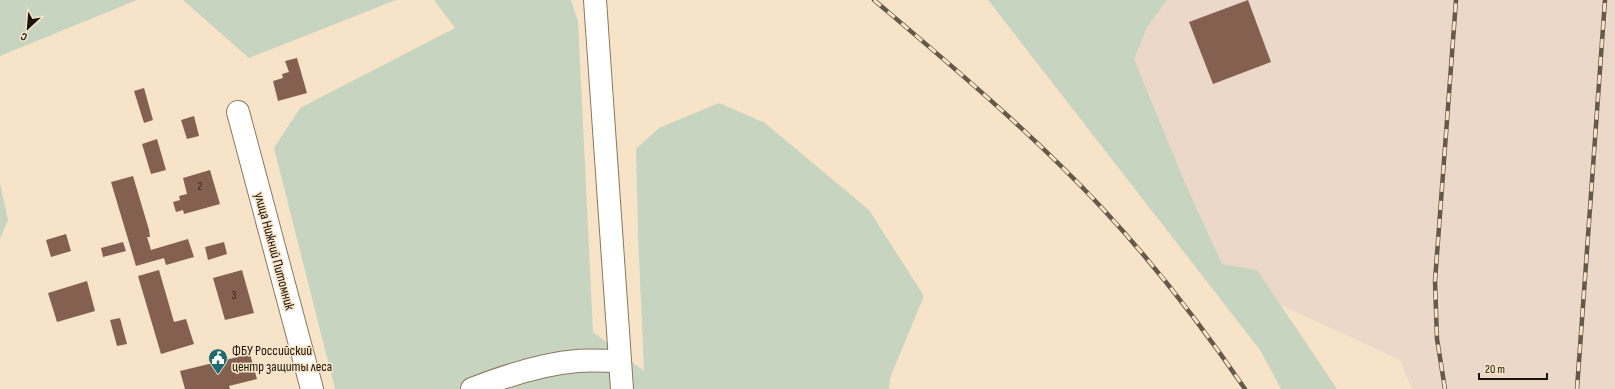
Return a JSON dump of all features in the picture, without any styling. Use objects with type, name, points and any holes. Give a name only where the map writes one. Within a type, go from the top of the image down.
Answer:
[{"type":"street","points":[[595,0],[622,389]]},
{"type":"street","name":"улица Нижний Питомник","points":[[238,112],[312,389]]},
{"type":"street","points":[[472,389],[490,382],[543,367],[576,361],[620,361]]},
{"type":"shaded area","points":[[1160,0],[1615,0],[1615,389],[1412,389],[1400,360],[1220,277],[1120,64]]},
{"type":"green space","points":[[0,0],[137,0],[0,56]]},
{"type":"green space","points":[[183,0],[396,0],[249,58]]},
{"type":"green space","points":[[434,0],[571,0],[578,21],[593,332],[644,371],[636,149],[659,128],[719,103],[765,123],[869,210],[924,296],[890,378],[889,389],[335,389],[274,148],[300,108],[455,28]]},
{"type":"green space","points":[[988,0],[1167,0],[1147,27],[1134,59],[1185,183],[1222,264],[1257,270],[1337,389],[1281,389],[1260,350]]},
{"type":"green space","points":[[0,183],[8,220],[0,239]]},
{"type":"building","points":[[1248,0],[1271,62],[1213,84],[1189,22]]},
{"type":"building","points":[[297,58],[307,93],[278,101],[273,81],[283,78],[282,74],[289,72],[285,61]]},
{"type":"building","points":[[144,88],[153,120],[144,123],[134,91]]},
{"type":"building","points":[[194,116],[199,136],[187,139],[181,120]]},
{"type":"building","points":[[157,139],[166,170],[151,174],[142,144]]},
{"type":"building","points":[[210,170],[220,204],[184,214],[183,210],[176,212],[173,202],[180,200],[179,196],[187,194],[183,178]]},
{"type":"building","points":[[133,176],[149,230],[150,237],[147,237],[151,250],[188,239],[194,257],[166,265],[164,258],[136,266],[111,182]]},
{"type":"building","points":[[66,234],[71,251],[51,257],[46,240]]},
{"type":"building","points":[[123,242],[126,251],[103,257],[101,248]]},
{"type":"building","points":[[224,242],[227,254],[208,260],[205,247]]},
{"type":"building","points":[[159,270],[174,322],[186,319],[194,344],[161,354],[138,276]]},
{"type":"building","points":[[242,270],[254,313],[225,320],[213,278]]},
{"type":"building","points":[[87,281],[95,311],[57,322],[48,293]]},
{"type":"building","points":[[120,318],[127,344],[117,346],[110,320]]},
{"type":"building","name":"ФБУ Российский центр защиты леса","points":[[250,354],[257,379],[229,386],[230,389],[185,389],[180,371]]},
{"type":"railway","points":[[874,0],[1020,127],[1102,208],[1141,251],[1177,296],[1245,389]]},
{"type":"railway","points":[[1445,389],[1437,339],[1435,281],[1456,0]]},
{"type":"railway","points":[[1577,389],[1605,0]]},
{"type":"place","name":"ФБУ Российский центр защиты леса","points":[[218,375]]}]
